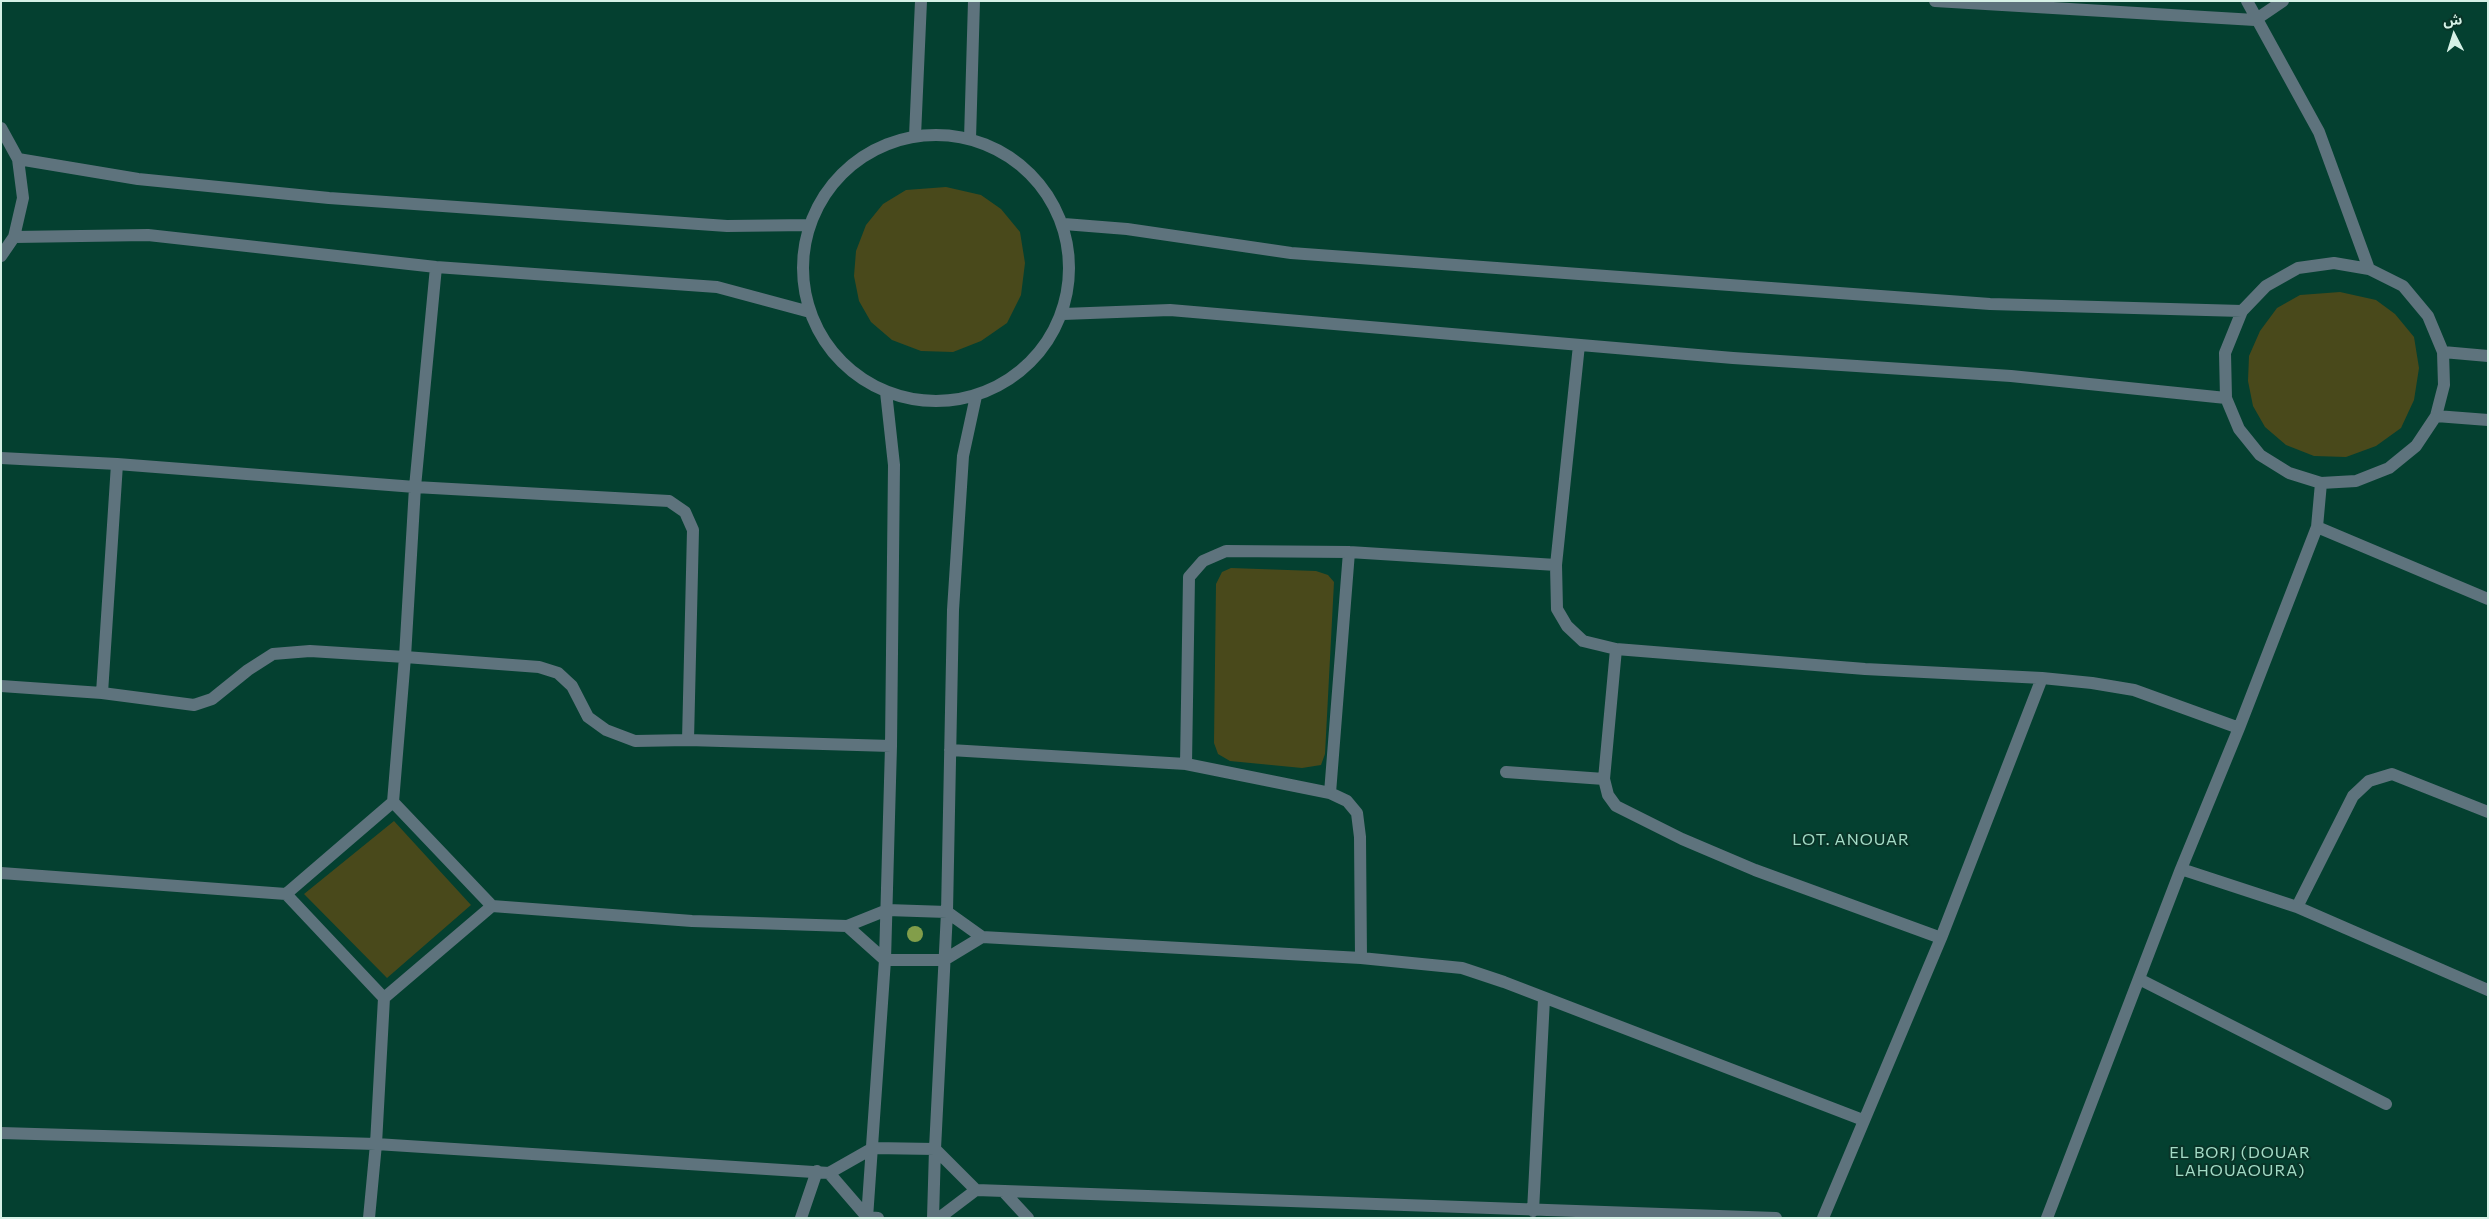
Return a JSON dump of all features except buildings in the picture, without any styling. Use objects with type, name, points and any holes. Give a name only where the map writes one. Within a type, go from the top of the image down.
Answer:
[{"type":"street","points":[[915,136],[921,1]]},
{"type":"street","points":[[970,139],[974,1]]},
{"type":"street","points":[[1935,1],[2255,20],[2283,1]]},
{"type":"street","points":[[2247,1],[2255,20],[2319,132],[2368,268]]},
{"type":"street","points":[[1,128],[18,159],[24,198],[14,237],[1,256]]},
{"type":"street","points":[[943,135],[970,139],[1010,156],[1043,186],[1064,224],[1071,270],[1062,314],[1043,350],[1013,378],[976,396],[930,402],[886,392],[853,373],[827,346],[810,312],[803,284],[803,254],[810,225],[822,199],[847,170],[862,158],[887,144],[915,136],[943,135]]},
{"type":"street","points":[[18,159],[138,179],[329,198],[727,226],[810,225]]},
{"type":"street","points":[[1064,224],[1127,229],[1291,253],[1990,304],[2242,311]]},
{"type":"street","points":[[14,237],[148,235],[436,267],[717,287],[810,312]]},
{"type":"street","points":[[2334,263],[2368,268],[2403,286],[2428,316],[2443,352],[2444,385],[2436,416],[2416,446],[2389,468],[2356,481],[2321,483],[2289,473],[2260,455],[2239,429],[2226,398],[2225,353],[2242,311],[2266,286],[2298,268],[2334,263]]},
{"type":"street","points":[[286,894],[393,802],[405,656],[415,487],[436,267]]},
{"type":"street","points":[[1062,314],[1170,310],[1579,345],[2011,376],[2226,398]]},
{"type":"street","points":[[1579,345],[1556,565],[1557,609],[1566,626],[1583,641],[1616,649],[1865,669],[2042,678],[2134,690],[2239,728]]},
{"type":"street","points":[[2443,352],[2488,356]]},
{"type":"street","points":[[871,1217],[885,960],[891,746],[894,464],[886,392]]},
{"type":"street","points":[[933,1218],[947,912],[953,610],[963,456],[976,396]]},
{"type":"street","points":[[2436,416],[2488,420]]},
{"type":"street","points":[[1,458],[117,464],[415,487],[669,501],[686,512],[694,530],[688,740]]},
{"type":"street","points":[[102,693],[117,464]]},
{"type":"street","points":[[2048,1218],[2181,869],[2239,728],[2317,527],[2321,483]]},
{"type":"street","points":[[2317,527],[2488,599]]},
{"type":"street","points":[[1186,764],[1189,577],[1203,562],[1226,551],[1349,552],[1556,565]]},
{"type":"street","points":[[1330,792],[1349,552]]},
{"type":"street","points":[[1616,649],[1604,779],[1608,795],[1616,806],[1627,813],[1755,870],[1941,938]]},
{"type":"street","points":[[1,686],[102,693],[194,705],[212,699],[248,670],[273,654],[310,651],[405,656],[539,667],[558,673],[572,686],[588,717],[606,730],[635,741],[688,740],[891,746]]},
{"type":"street","points":[[1823,1218],[1941,938],[2042,678]]},
{"type":"street","points":[[950,750],[1186,764],[1330,792],[1347,800],[1357,813],[1360,837],[1361,958]]},
{"type":"street","points":[[1506,772],[1604,779]]},
{"type":"street","points":[[2297,907],[2352,796],[2369,781],[2392,774],[2488,812]]},
{"type":"street","points":[[393,802],[492,906],[692,921],[847,926],[887,910],[947,912],[982,937],[1361,958],[1462,968],[1504,982],[1544,999],[1863,1120]]},
{"type":"street","points":[[2181,869],[2297,907],[2488,990]]},
{"type":"street","points":[[1,873],[286,894],[384,998],[376,1144],[369,1218]]},
{"type":"street","points":[[384,998],[492,906]]},
{"type":"street","points":[[847,926],[885,960],[944,960],[982,937]]},
{"type":"street","points":[[2140,979],[2386,1104]]},
{"type":"street","points":[[1533,1211],[1544,999]]},
{"type":"street","points":[[1,1133],[376,1144],[823,1172],[874,1148],[935,1149],[976,1190]]},
{"type":"street","points":[[823,1172],[871,1217]]},
{"type":"street","points":[[800,1218],[823,1172]]},
{"type":"street","points":[[939,1218],[976,1190],[1276,1199],[1458,1213],[1533,1211],[1605,1215],[1776,1218]]},
{"type":"street","points":[[1003,1191],[1028,1218]]},
{"type":"shaded area","points":[[946,187],[981,195],[1001,209],[1020,232],[1025,263],[1021,295],[1007,323],[981,341],[953,352],[921,351],[892,340],[871,322],[859,301],[854,276],[856,251],[866,225],[883,204],[906,190]]},
{"type":"shaded area","points":[[2340,292],[2376,300],[2395,314],[2414,337],[2419,368],[2414,400],[2401,428],[2376,446],[2346,457],[2314,456],[2286,445],[2265,427],[2253,406],[2248,381],[2249,356],[2260,331],[2277,308],[2300,295]]},
{"type":"shaded area","points":[[1231,568],[1316,571],[1328,575],[1334,582],[1325,754],[1321,765],[1302,768],[1230,761],[1218,754],[1214,743],[1216,584],[1222,572]]},
{"type":"shaded area","points":[[394,821],[471,905],[387,978],[304,894]]},
{"type":"district","name":"LOT. ANOUAR","points":[[1851,840]]},
{"type":"district","name":"EL BORJ (DOUAR LAHOUAOURA)","points":[[2240,1162]]}]
